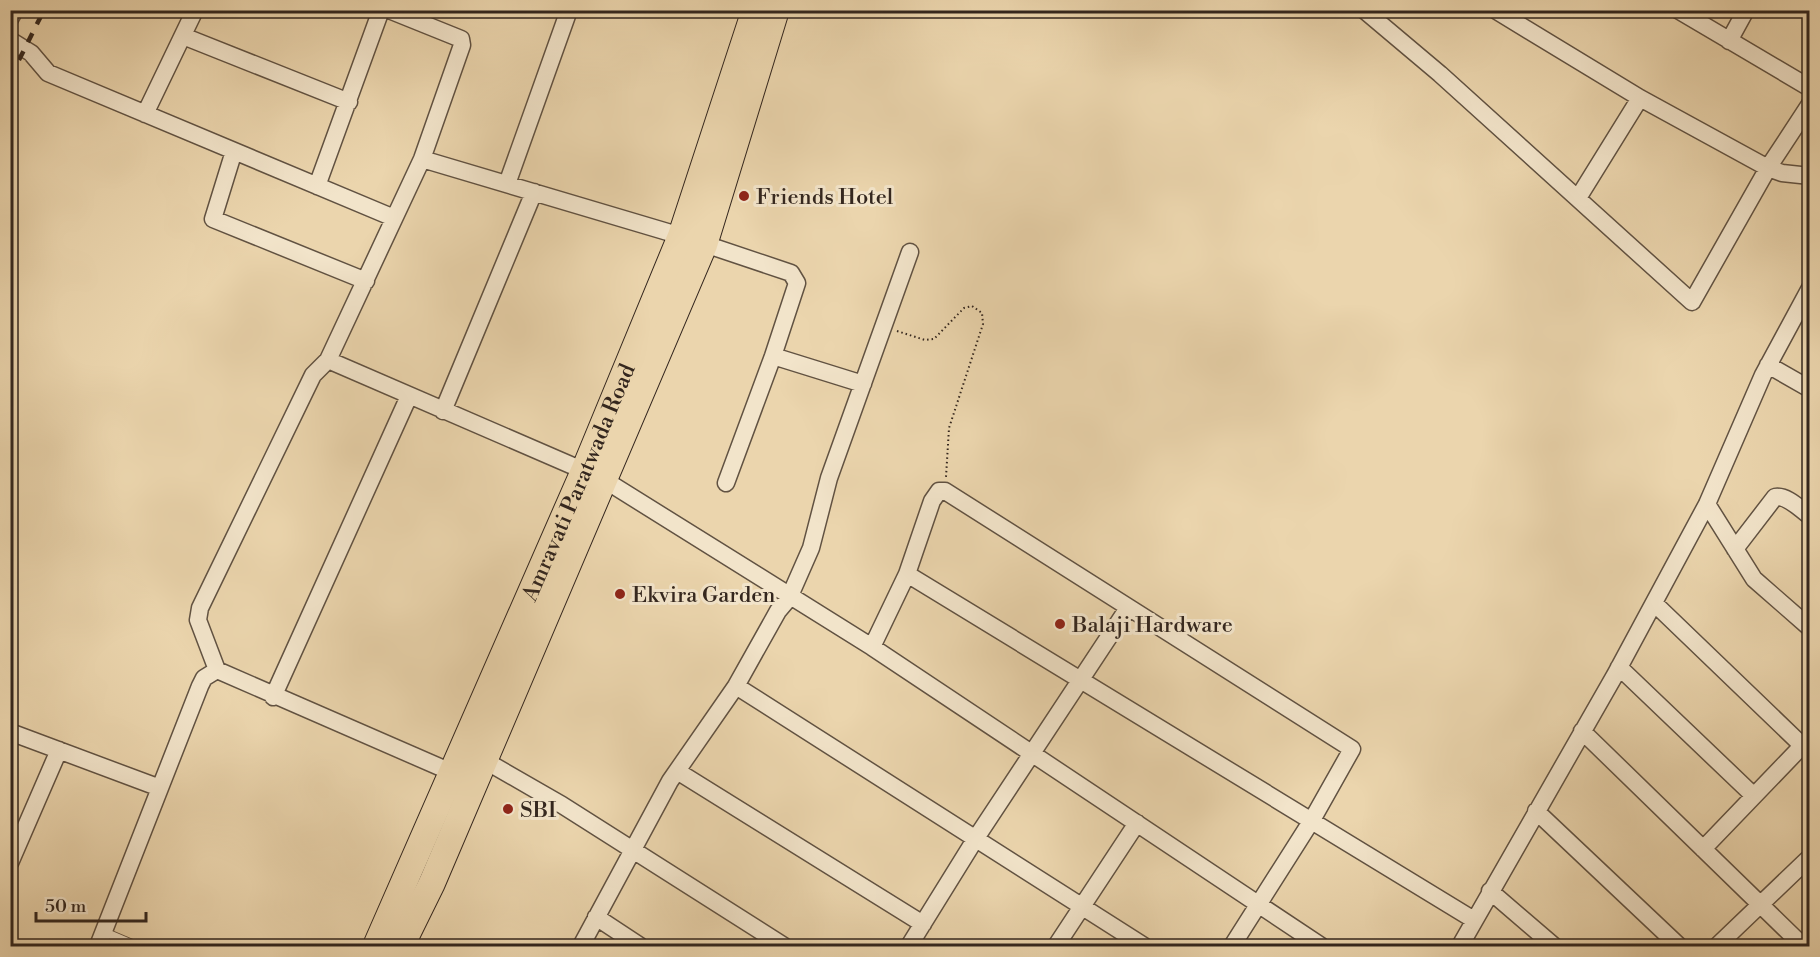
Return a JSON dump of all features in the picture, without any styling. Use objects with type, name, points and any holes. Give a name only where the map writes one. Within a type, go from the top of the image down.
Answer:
[{"type":"main road","name":"Amravati Paratwada Road","points":[[692,241],[755,10]]},
{"type":"main road","name":"Amravati Paratwada Road","points":[[401,946],[432,882],[472,753],[594,475],[692,241],[776,10]]},
{"type":"main road","name":"Amravati Paratwada Road","points":[[376,946],[450,772],[472,753]]},
{"type":"street","points":[[10,19],[15,10]]},
{"type":"street","points":[[145,114],[195,10]]},
{"type":"street","points":[[317,186],[381,10]]},
{"type":"street","points":[[389,10],[462,42],[423,159],[328,360],[314,375],[200,608],[198,620],[217,670],[273,697],[450,772]]},
{"type":"street","points":[[507,183],[569,10]]},
{"type":"street","points":[[1677,10],[1809,88]]},
{"type":"street","points":[[1729,41],[1746,10]]},
{"type":"street","points":[[1496,11],[1640,98],[1768,168],[1782,173],[1809,176]]},
{"type":"street","points":[[1372,13],[1692,302],[1768,168],[1809,104]]},
{"type":"street","points":[[183,36],[349,102]]},
{"type":"street","points":[[10,40],[31,53],[48,73],[394,218]]},
{"type":"street","points":[[1578,198],[1640,98]]},
{"type":"street","points":[[234,151],[213,219],[366,281]]},
{"type":"street","points":[[423,159],[692,241],[791,273],[795,277],[797,283],[773,356],[726,483]]},
{"type":"street","points":[[443,411],[534,192]]},
{"type":"street","points":[[581,946],[677,771],[736,686],[778,611],[789,597],[811,548],[829,478],[910,252]]},
{"type":"street","points":[[1460,946],[1619,667],[1707,504],[1768,364],[1809,288]]},
{"type":"street","points":[[773,356],[863,384]]},
{"type":"street","points":[[328,360],[594,475],[872,647],[1321,946]]},
{"type":"street","points":[[1768,364],[1809,388]]},
{"type":"street","points":[[273,697],[409,396]]},
{"type":"street","points":[[872,647],[907,574],[932,501],[939,491],[945,491],[1352,749],[1312,820],[1232,946]]},
{"type":"street","points":[[1735,549],[1775,497],[1781,496],[1809,516]]},
{"type":"street","points":[[1707,504],[1754,579],[1809,628]]},
{"type":"street","points":[[907,574],[1474,920]]},
{"type":"street","points":[[1654,603],[1806,750],[1754,796],[1703,849]]},
{"type":"street","points":[[909,946],[975,840],[1128,608]]},
{"type":"street","points":[[1619,667],[1754,796]]},
{"type":"street","points":[[101,939],[204,678],[217,670]]},
{"type":"street","points":[[736,686],[1144,946]]},
{"type":"street","points":[[1582,731],[1803,946]]},
{"type":"street","points":[[10,732],[160,788]]},
{"type":"street","points":[[10,863],[59,750]]},
{"type":"street","points":[[472,753],[634,851],[784,946]]},
{"type":"street","points":[[677,771],[923,924]]},
{"type":"street","points":[[1536,811],[1679,946]]},
{"type":"street","points":[[1056,946],[1083,909],[1137,823]]},
{"type":"street","points":[[1717,946],[1762,905],[1809,857]]},
{"type":"street","points":[[1491,891],[1554,946]]},
{"type":"street","points":[[596,917],[640,946]]},
{"type":"lane","points":[[101,939],[137,946]]},
{"type":"path","points":[[884,326],[925,340],[934,339],[964,308],[972,306],[982,313],[983,324],[949,428],[945,491]]},
{"type":"railway","points":[[10,78],[44,10]]},
{"type":"place","name":"Friends Hotel","points":[[744,196]]},
{"type":"place","name":"Ekvira Garden","points":[[620,594]]},
{"type":"place","name":"Balaji Hardware","points":[[1060,624]]},
{"type":"place","name":"SBI","points":[[508,809]]}]
